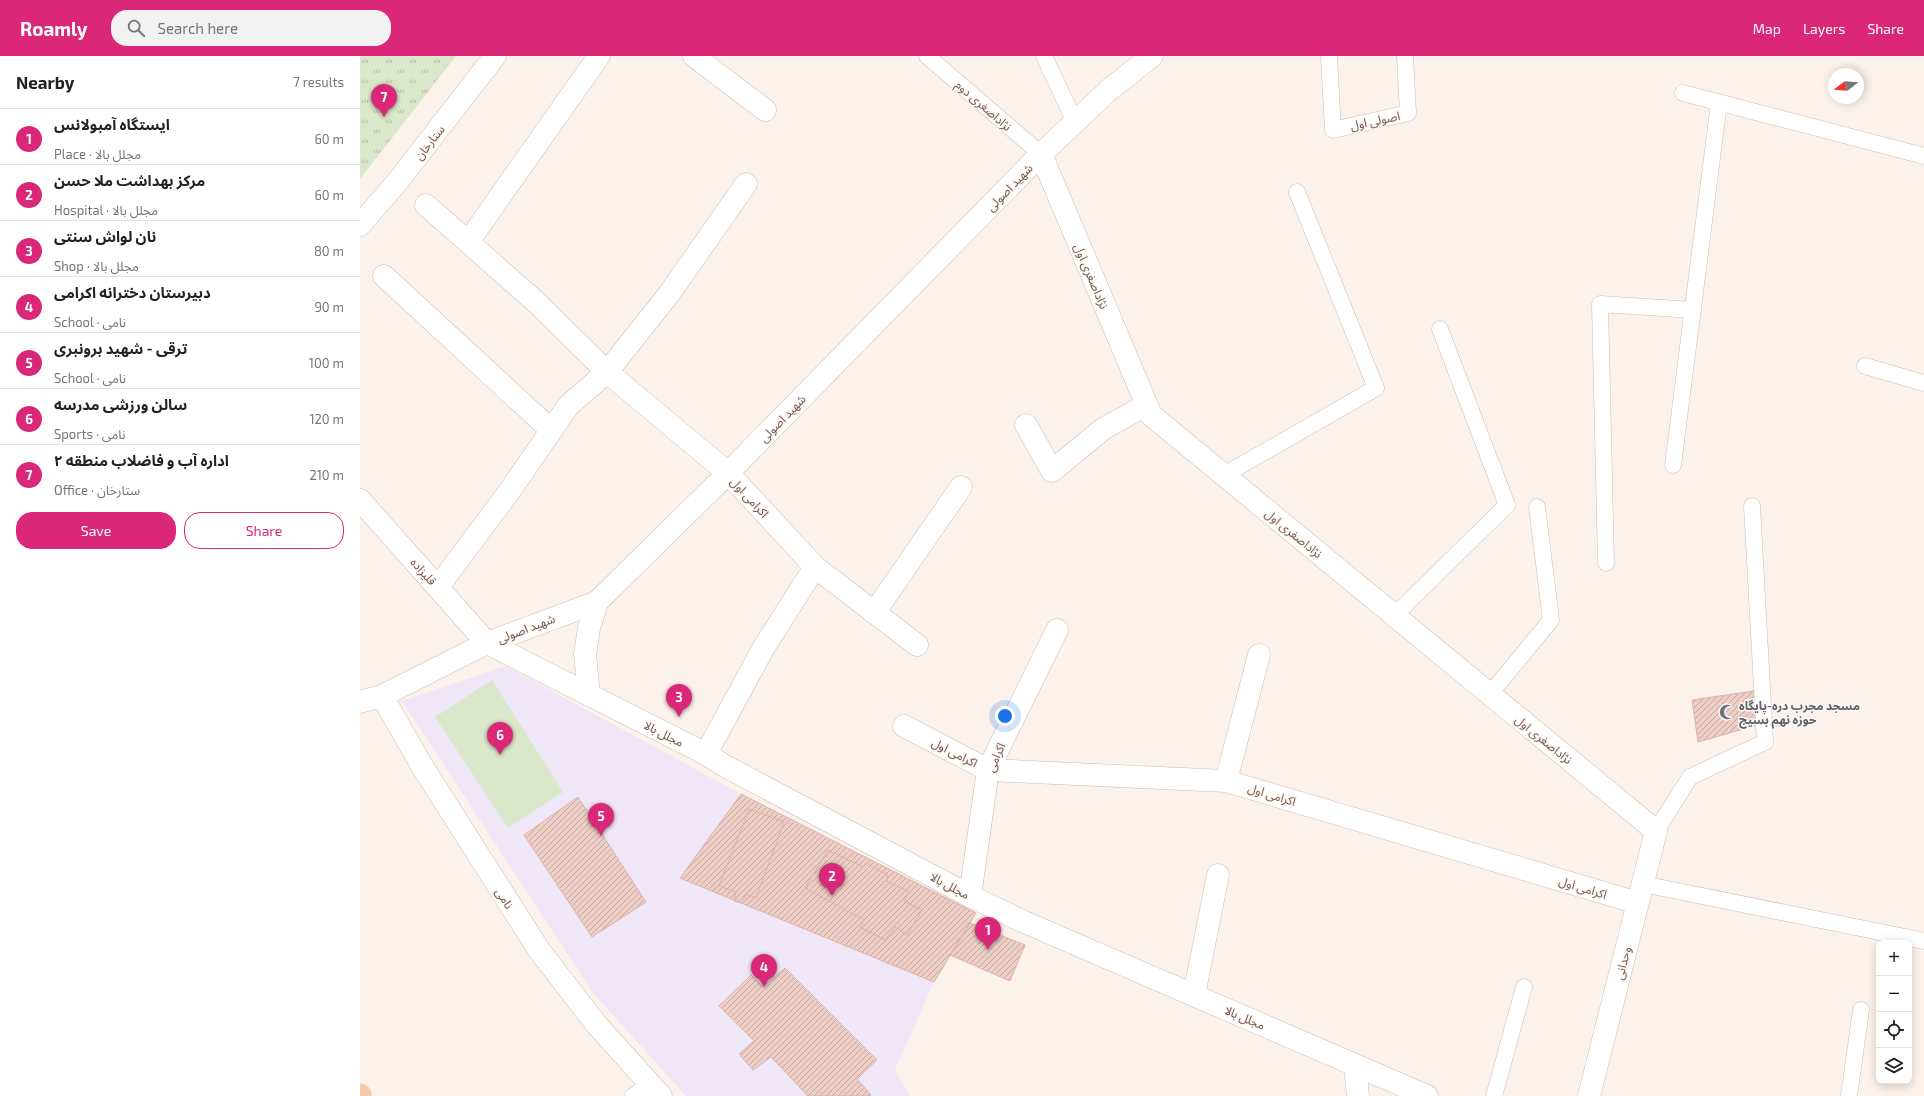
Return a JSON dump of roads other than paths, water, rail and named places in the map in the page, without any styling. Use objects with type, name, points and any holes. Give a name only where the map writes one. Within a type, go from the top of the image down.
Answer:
[{"type":"street","name":"ستارخان","points":[[360,225],[398,181],[495,56]]},
{"type":"street","points":[[468,242],[599,56]]},
{"type":"street","points":[[694,56],[764,110]]},
{"type":"street","name":"شهید اصولی","points":[[360,702],[382,696],[487,643],[597,602],[728,473],[1041,154],[1110,89],[1152,56]]},
{"type":"street","name":"نژاداصغری اول","points":[[1041,154],[1151,415],[1656,831]]},
{"type":"street","points":[[438,587],[511,489],[568,406],[607,372],[669,294],[746,184]]},
{"type":"street","name":"اکرامی اول","points":[[426,204],[536,302],[607,372],[728,473],[815,567],[917,645]]},
{"type":"street","points":[[384,276],[551,430]]},
{"type":"street","points":[[1026,425],[1052,471],[1103,429],[1146,404]]},
{"type":"street","points":[[874,613],[961,487]]},
{"type":"street","name":"قلیزاده","points":[[360,500],[487,643]]},
{"type":"street","points":[[706,754],[764,647],[815,567]]},
{"type":"street","points":[[589,695],[586,654],[590,628],[597,602]]},
{"type":"street","name":"اکرامی","points":[[970,896],[988,770],[1057,630]]},
{"type":"street","name":"مجلل بالا","points":[[487,643],[706,754],[725,766],[970,896],[1022,921],[1427,1096]]},
{"type":"street","points":[[1226,781],[1259,655]]},
{"type":"street","name":"نامی","points":[[382,696],[422,766],[539,950],[648,1092]]},
{"type":"street","name":"اکرامی اول","points":[[904,726],[988,770],[1226,781],[1640,893]]},
{"type":"street","name":"وحدانی","points":[[1589,1096],[1656,831]]},
{"type":"street","points":[[1194,995],[1218,876]]},
{"type":"street","points":[[1355,1065],[1358,1096]]},
{"type":"lane","name":"نژاداصغری دوم","points":[[927,56],[1041,154]]},
{"type":"lane","points":[[1044,56],[1075,122]]},
{"type":"lane","name":"اصولی اول","points":[[1328,56],[1333,130],[1408,113],[1405,56]]},
{"type":"lane","points":[[1682,93],[1924,156]]},
{"type":"lane","points":[[1674,465],[1719,102]]},
{"type":"lane","points":[[1224,475],[1376,388],[1297,192]]},
{"type":"lane","points":[[1606,563],[1600,304],[1693,310]]},
{"type":"lane","points":[[1394,616],[1507,505],[1440,329]]},
{"type":"lane","points":[[1865,366],[1924,383]]},
{"type":"lane","points":[[1656,831],[1690,777],[1765,742],[1752,506]]},
{"type":"lane","points":[[1490,694],[1551,620],[1537,507]]},
{"type":"lane","points":[[1640,893],[1924,941]]},
{"type":"lane","points":[[1494,1096],[1524,987]]},
{"type":"lane","points":[[1849,1096],[1861,1010]]},
{"type":"place","name":"اداره آب و فاضلاب منطقه ۲","points":[[384,117]]},
{"type":"place","name":"مسجد مجرب دره-پایگاه حوزه نهم بسیج","points":[[1727,712]]},
{"type":"place","name":"نان لواش سنتی","points":[[679,717]]},
{"type":"place","name":"سالن ورزشی مدرسه","points":[[500,755]]},
{"type":"place","name":"ترقی - شهید برونبری","points":[[601,836]]},
{"type":"place","name":"مرکز بهداشت ملا حسن","points":[[832,896]]},
{"type":"place","name":"ایستگاه آمبولانس","points":[[988,950]]},
{"type":"place","name":"دبیرستان دخترانه اکرامی","points":[[764,987]]}]
